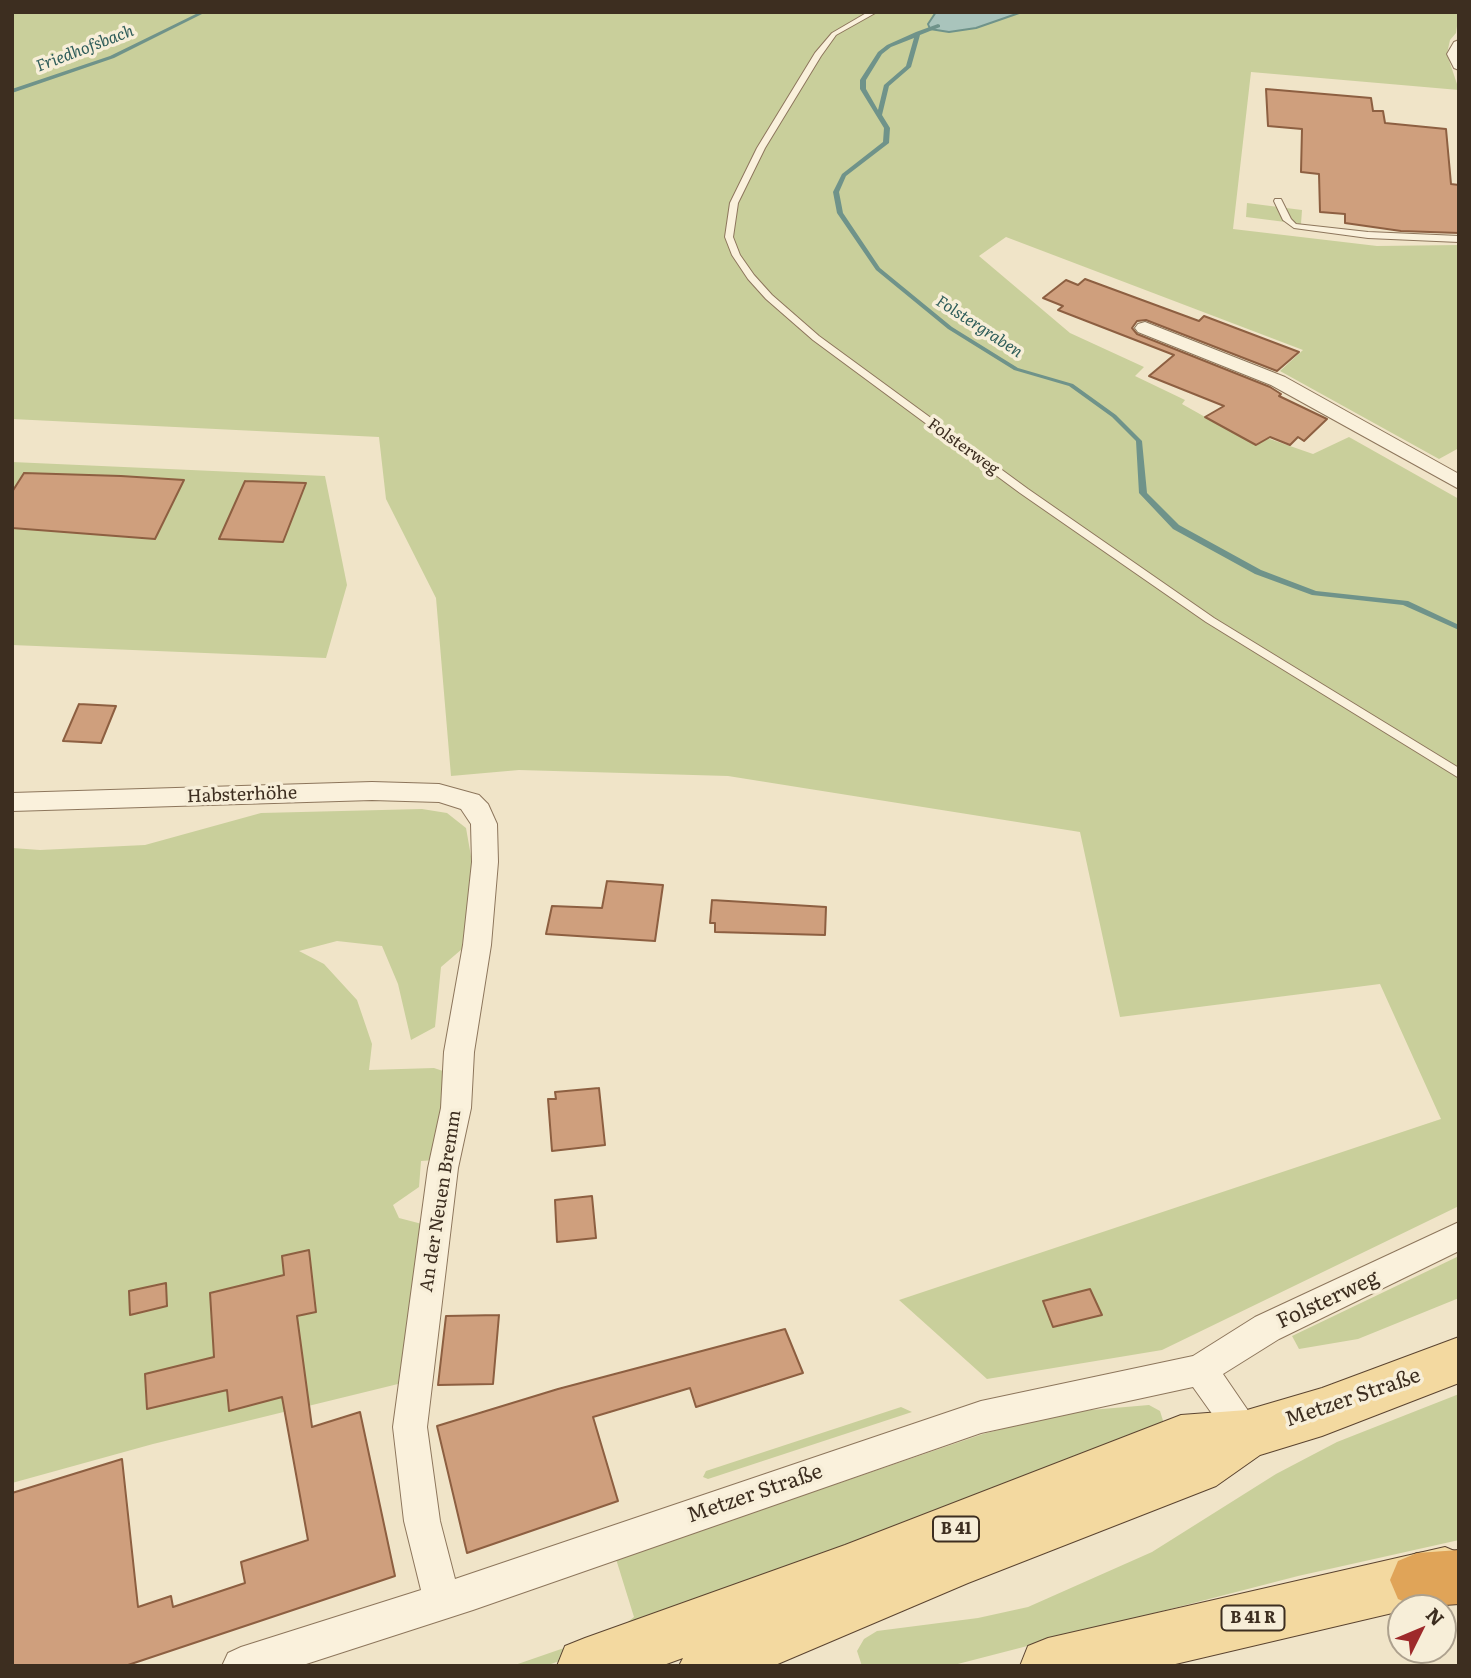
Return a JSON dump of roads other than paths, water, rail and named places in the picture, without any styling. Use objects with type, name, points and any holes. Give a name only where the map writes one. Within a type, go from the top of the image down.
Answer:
[{"type":"main road","name":"Metzer Straße","points":[[585,1666],[870,1562],[1181,1439],[1247,1434],[1321,1412],[1459,1360]]},
{"type":"main road","name":"Metzer Straße","points":[[707,1666],[962,1559],[1198,1468],[1247,1434]]},
{"type":"main road","name":"B 41 R","points":[[1048,1666],[1445,1576]]},
{"type":"street","points":[[1145,328],[1278,381],[1459,483]]},
{"type":"street","name":"Habsterhöhe","points":[[12,802],[372,792],[439,793],[470,802]]},
{"type":"street","name":"An der Neuen Bremm","points":[[442,1602],[422,1521],[410,1427],[443,1168],[456,1108],[459,1052],[477,945],[485,862],[484,824],[479,811],[470,802]]},
{"type":"street","name":"Folsterweg","points":[[1200,1370],[1267,1328],[1459,1236]]},
{"type":"street","points":[[1200,1370],[1247,1434]]},
{"type":"street","name":"Metzer Straße","points":[[241,1666],[442,1602],[981,1417],[1200,1370]]},
{"type":"lane","name":"Folsterweg","points":[[874,12],[834,34],[818,55],[766,138],[734,204],[729,237],[736,255],[751,277],[769,297],[816,338],[1035,499],[1210,620],[1459,774]]},
{"type":"lane","points":[[1278,201],[1287,220],[1294,226],[1368,236],[1459,239]]},
{"type":"water","points":[[936,12],[1022,12],[976,28],[949,32],[930,29],[928,24]]},
{"type":"waterway","name":"Friedhofsbach","points":[[12,91],[112,57],[204,12]]},
{"type":"waterway","name":"Folstergraben","points":[[918,34],[938,26]]},
{"type":"waterway","name":"Folstergraben","points":[[880,114],[887,85],[908,67],[918,34]]},
{"type":"waterway","name":"Folstergraben","points":[[918,34],[889,46],[880,53],[863,80],[863,89],[887,128],[886,143],[844,175],[836,192],[840,213],[878,269],[950,328],[1016,369],[1071,385],[1114,416],[1139,441],[1143,493],[1176,527],[1258,572],[1315,593],[1405,603],[1459,628]]}]
